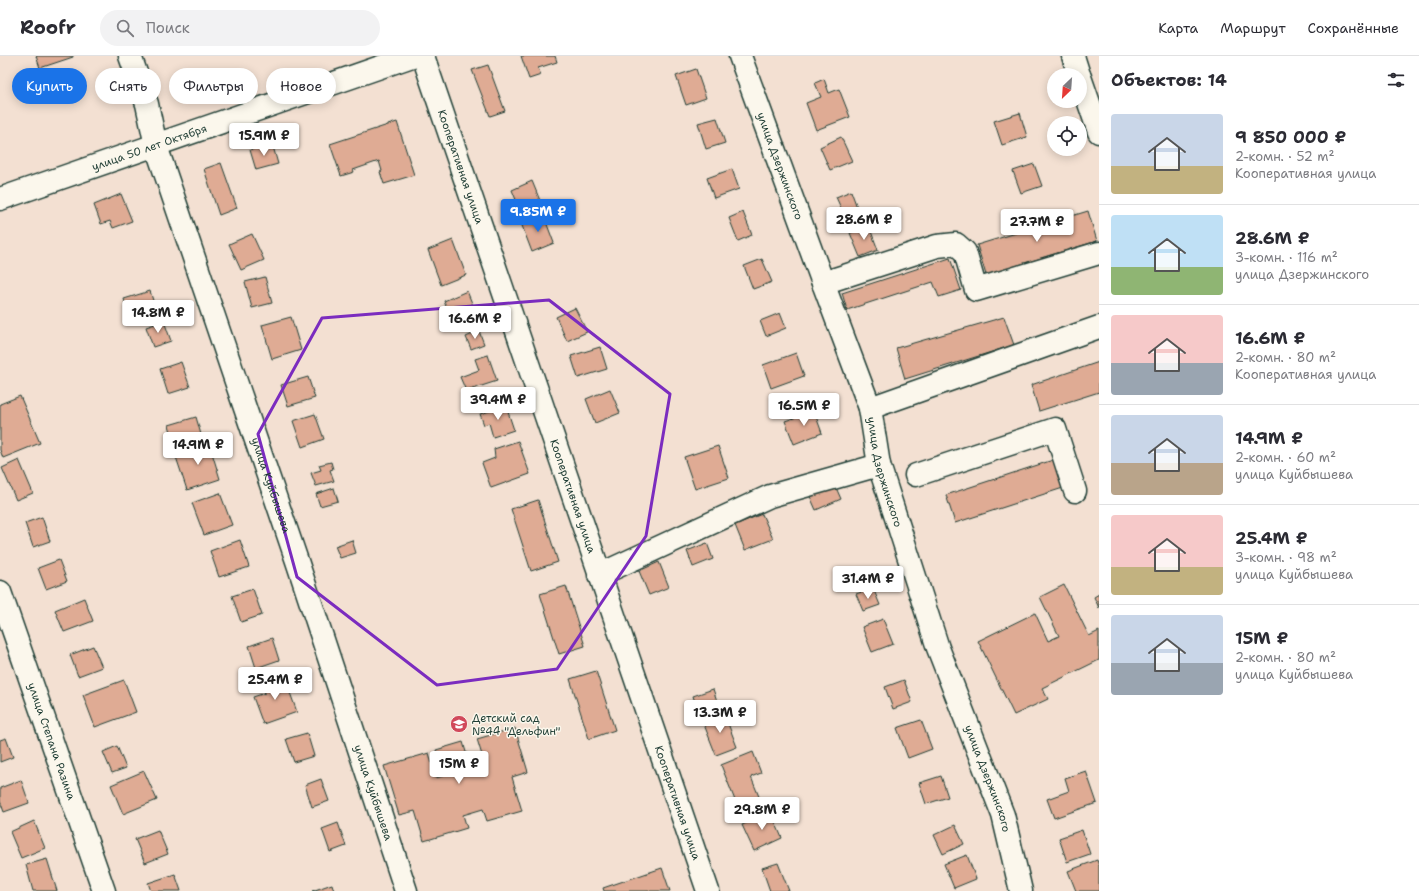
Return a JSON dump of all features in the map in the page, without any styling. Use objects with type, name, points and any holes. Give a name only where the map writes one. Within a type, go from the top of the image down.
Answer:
[{"type":"street","name":"улица Куйбышева","points":[[130,56],[147,104],[156,146],[298,561],[406,891]]},
{"type":"street","name":"улица 50 лет Октября","points":[[0,199],[412,56]]},
{"type":"street","name":"Кооперативная улица","points":[[423,56],[708,891]]},
{"type":"street","name":"улица Дзержинского","points":[[740,56],[870,408],[879,466],[938,648],[1003,815],[1021,891]]},
{"type":"street","points":[[1073,56],[1079,68]]},
{"type":"street","points":[[1087,85],[1099,132]]},
{"type":"street","points":[[823,283],[937,246],[956,244],[965,252],[976,290],[1099,253]]},
{"type":"street","points":[[870,408],[1099,327]]},
{"type":"street","points":[[916,475],[1055,429],[1075,491]]},
{"type":"street","points":[[599,575],[770,496],[879,466]]},
{"type":"street","name":"улица Степана Разина","points":[[0,592],[104,891]]},
{"type":"highlighted area","points":[[549,300],[670,394],[646,536],[557,669],[437,685],[297,577],[258,434],[322,318]]},
{"type":"building","points":[[36,56],[73,56],[73,57],[40,68]]},
{"type":"building","points":[[521,56],[555,56],[557,62],[538,68],[541,75],[529,79]]},
{"type":"building","points":[[488,65],[505,111],[490,116],[472,70]]},
{"type":"building","points":[[696,69],[706,98],[686,105],[676,76]]},
{"type":"building","points":[[824,79],[829,93],[839,89],[850,117],[816,130],[806,103],[821,97],[815,83]]},
{"type":"building","points":[[1020,113],[1027,137],[1002,145],[994,121]]},
{"type":"building","points":[[717,118],[725,143],[706,149],[698,123]]},
{"type":"building","points":[[397,122],[414,175],[384,184],[380,172],[382,171],[379,161],[341,176],[330,144]]},
{"type":"building","points":[[841,137],[852,161],[830,170],[820,147]]},
{"type":"building","points":[[272,143],[278,164],[256,170],[250,150]]},
{"type":"building","points":[[221,163],[237,208],[219,215],[204,169]]},
{"type":"building","points":[[1034,164],[1042,186],[1021,193],[1013,171]]},
{"type":"building","points":[[732,169],[739,189],[714,198],[707,178]]},
{"type":"building","points":[[532,181],[541,203],[521,212],[512,190]]},
{"type":"building","points":[[851,191],[858,210],[844,215],[836,197]]},
{"type":"building","points":[[121,194],[132,221],[113,228],[110,221],[101,224],[94,205]]},
{"type":"building","points":[[1088,211],[1097,241],[986,275],[977,245]]},
{"type":"building","points":[[743,212],[752,235],[738,241],[729,218]]},
{"type":"building","points":[[543,214],[554,243],[532,252],[521,223]]},
{"type":"building","points":[[869,226],[878,250],[860,257],[850,233]]},
{"type":"building","points":[[252,234],[264,260],[241,270],[229,244]]},
{"type":"building","points":[[453,240],[466,275],[441,285],[428,250]]},
{"type":"building","points":[[950,258],[961,290],[939,297],[933,282],[847,310],[842,293]]},
{"type":"building","points":[[762,259],[772,282],[753,289],[744,266]]},
{"type":"building","points":[[265,277],[272,303],[252,308],[245,282]]},
{"type":"building","points":[[150,291],[156,310],[130,318],[124,299]]},
{"type":"building","points":[[467,291],[476,313],[452,322],[444,301]]},
{"type":"building","points":[[575,308],[587,332],[567,341],[556,317]]},
{"type":"building","points":[[780,313],[786,328],[766,336],[760,321]]},
{"type":"building","points":[[291,317],[301,350],[272,359],[262,325]]},
{"type":"building","points":[[1004,317],[1014,345],[905,379],[896,348]]},
{"type":"building","points":[[164,321],[171,341],[153,347],[146,327]]},
{"type":"building","points":[[479,331],[484,344],[471,349],[466,337]]},
{"type":"building","points":[[600,347],[607,369],[578,378],[571,356]]},
{"type":"building","points":[[796,353],[804,376],[771,388],[763,365]]},
{"type":"building","points":[[488,355],[497,381],[466,391],[460,377],[479,370],[475,359]]},
{"type":"building","points":[[181,362],[190,387],[168,394],[160,369]]},
{"type":"building","points":[[1099,362],[1099,392],[1039,411],[1031,385]]},
{"type":"building","points":[[308,377],[315,398],[288,406],[281,385]]},
{"type":"building","points":[[610,389],[620,413],[595,423],[586,399]]},
{"type":"building","points":[[20,396],[40,443],[3,458],[0,450],[0,404]]},
{"type":"building","points":[[506,406],[514,430],[493,437],[489,423],[484,425],[480,414]]},
{"type":"building","points":[[814,411],[822,433],[794,444],[785,421]]},
{"type":"building","points":[[315,414],[324,439],[302,447],[293,421]]},
{"type":"building","points":[[196,417],[202,438],[175,446],[169,425]]},
{"type":"building","points":[[518,441],[530,474],[491,488],[482,463],[495,458],[494,449]]},
{"type":"building","points":[[209,443],[220,479],[187,490],[175,454]]},
{"type":"building","points":[[718,446],[729,478],[695,489],[684,457]]},
{"type":"building","points":[[19,460],[33,493],[16,500],[2,468]]},
{"type":"building","points":[[1053,460],[1063,488],[955,523],[946,495]]},
{"type":"building","points":[[331,462],[333,469],[330,470],[334,481],[316,486],[311,473],[321,470],[319,465]]},
{"type":"building","points":[[834,483],[841,499],[816,510],[809,494]]},
{"type":"building","points":[[334,488],[338,501],[320,506],[316,494]]},
{"type":"building","points":[[220,493],[232,525],[204,535],[192,503]]},
{"type":"building","points":[[538,500],[558,562],[531,571],[511,509]]},
{"type":"building","points":[[762,514],[773,539],[745,550],[735,525]]},
{"type":"building","points":[[42,517],[50,541],[33,547],[25,523]]},
{"type":"building","points":[[240,540],[249,567],[219,577],[210,551]]},
{"type":"building","points":[[352,540],[356,553],[340,558],[335,546]]},
{"type":"building","points":[[707,543],[713,559],[693,567],[687,551]]},
{"type":"building","points":[[59,560],[67,581],[46,589],[38,568]]},
{"type":"building","points":[[659,562],[669,587],[649,595],[639,571]]},
{"type":"building","points":[[1064,585],[1089,636],[1099,631],[1099,660],[1042,688],[1048,699],[1014,715],[978,641],[1035,613],[1048,641],[1059,636],[1040,597]]},
{"type":"building","points":[[566,586],[585,646],[559,654],[540,594]]},
{"type":"building","points":[[873,588],[880,605],[863,611],[856,594]]},
{"type":"building","points":[[253,589],[262,615],[241,622],[232,596]]},
{"type":"building","points":[[1099,594],[1099,608],[1094,597]]},
{"type":"building","points":[[84,598],[93,621],[64,632],[55,610]]},
{"type":"building","points":[[883,619],[893,644],[872,652],[862,627]]},
{"type":"building","points":[[272,638],[279,660],[256,668],[249,646]]},
{"type":"building","points":[[93,646],[102,667],[78,676],[70,655]]},
{"type":"building","points":[[596,671],[615,730],[589,739],[570,679]]},
{"type":"building","points":[[284,676],[297,712],[263,724],[253,697],[265,693],[262,684]]},
{"type":"building","points":[[124,680],[136,712],[95,727],[83,695]]},
{"type":"building","points":[[904,680],[912,702],[893,709],[885,687]]},
{"type":"building","points":[[713,689],[718,704],[698,711],[693,696]]},
{"type":"building","points":[[724,713],[737,747],[716,755],[703,722]]},
{"type":"building","points":[[921,720],[932,749],[908,758],[897,728]]},
{"type":"building","points":[[515,728],[528,772],[512,777],[522,811],[487,821],[483,809],[463,815],[467,828],[424,841],[415,811],[399,815],[384,766],[429,753],[436,778],[443,776],[436,750],[463,742],[471,769],[485,765],[477,739]]},
{"type":"building","points":[[307,733],[314,756],[294,762],[286,739]]},
{"type":"building","points":[[6,738],[13,757],[0,762],[0,740]]},
{"type":"building","points":[[117,746],[126,768],[112,773],[103,752]]},
{"type":"building","points":[[753,752],[761,773],[751,777],[760,799],[738,808],[721,765]]},
{"type":"building","points":[[144,771],[157,800],[123,814],[111,785]]},
{"type":"building","points":[[1086,771],[1097,803],[1054,818],[1047,799],[1069,791],[1065,778]]},
{"type":"building","points":[[941,776],[948,797],[926,804],[919,783]]},
{"type":"building","points":[[321,779],[329,801],[312,807],[305,785]]},
{"type":"building","points":[[21,780],[29,803],[4,812],[0,801],[0,788]]},
{"type":"building","points":[[771,812],[782,838],[754,851],[742,825]]},
{"type":"building","points":[[34,821],[45,848],[21,858],[10,832]]},
{"type":"building","points":[[338,823],[346,846],[330,852],[322,829]]},
{"type":"building","points":[[955,825],[964,844],[943,854],[934,835]]},
{"type":"building","points":[[158,830],[168,854],[145,863],[135,839]]},
{"type":"building","points":[[1082,830],[1090,854],[1067,862],[1059,838]]},
{"type":"building","points":[[967,855],[976,879],[954,888],[944,864]]},
{"type":"building","points":[[47,859],[57,891],[33,891],[26,865]]},
{"type":"building","points":[[1097,860],[1099,866],[1099,891],[1076,891],[1068,871]]},
{"type":"building","points":[[778,863],[789,891],[770,891],[762,868]]},
{"type":"building","points":[[662,868],[670,891],[604,891],[603,888]]},
{"type":"building","points":[[175,874],[181,891],[151,891],[148,883]]},
{"type":"building","points":[[332,884],[334,891],[312,891]]},
{"type":"place","name":"Детский сад №44 \"Дельфин\"","points":[[459,724]]}]
